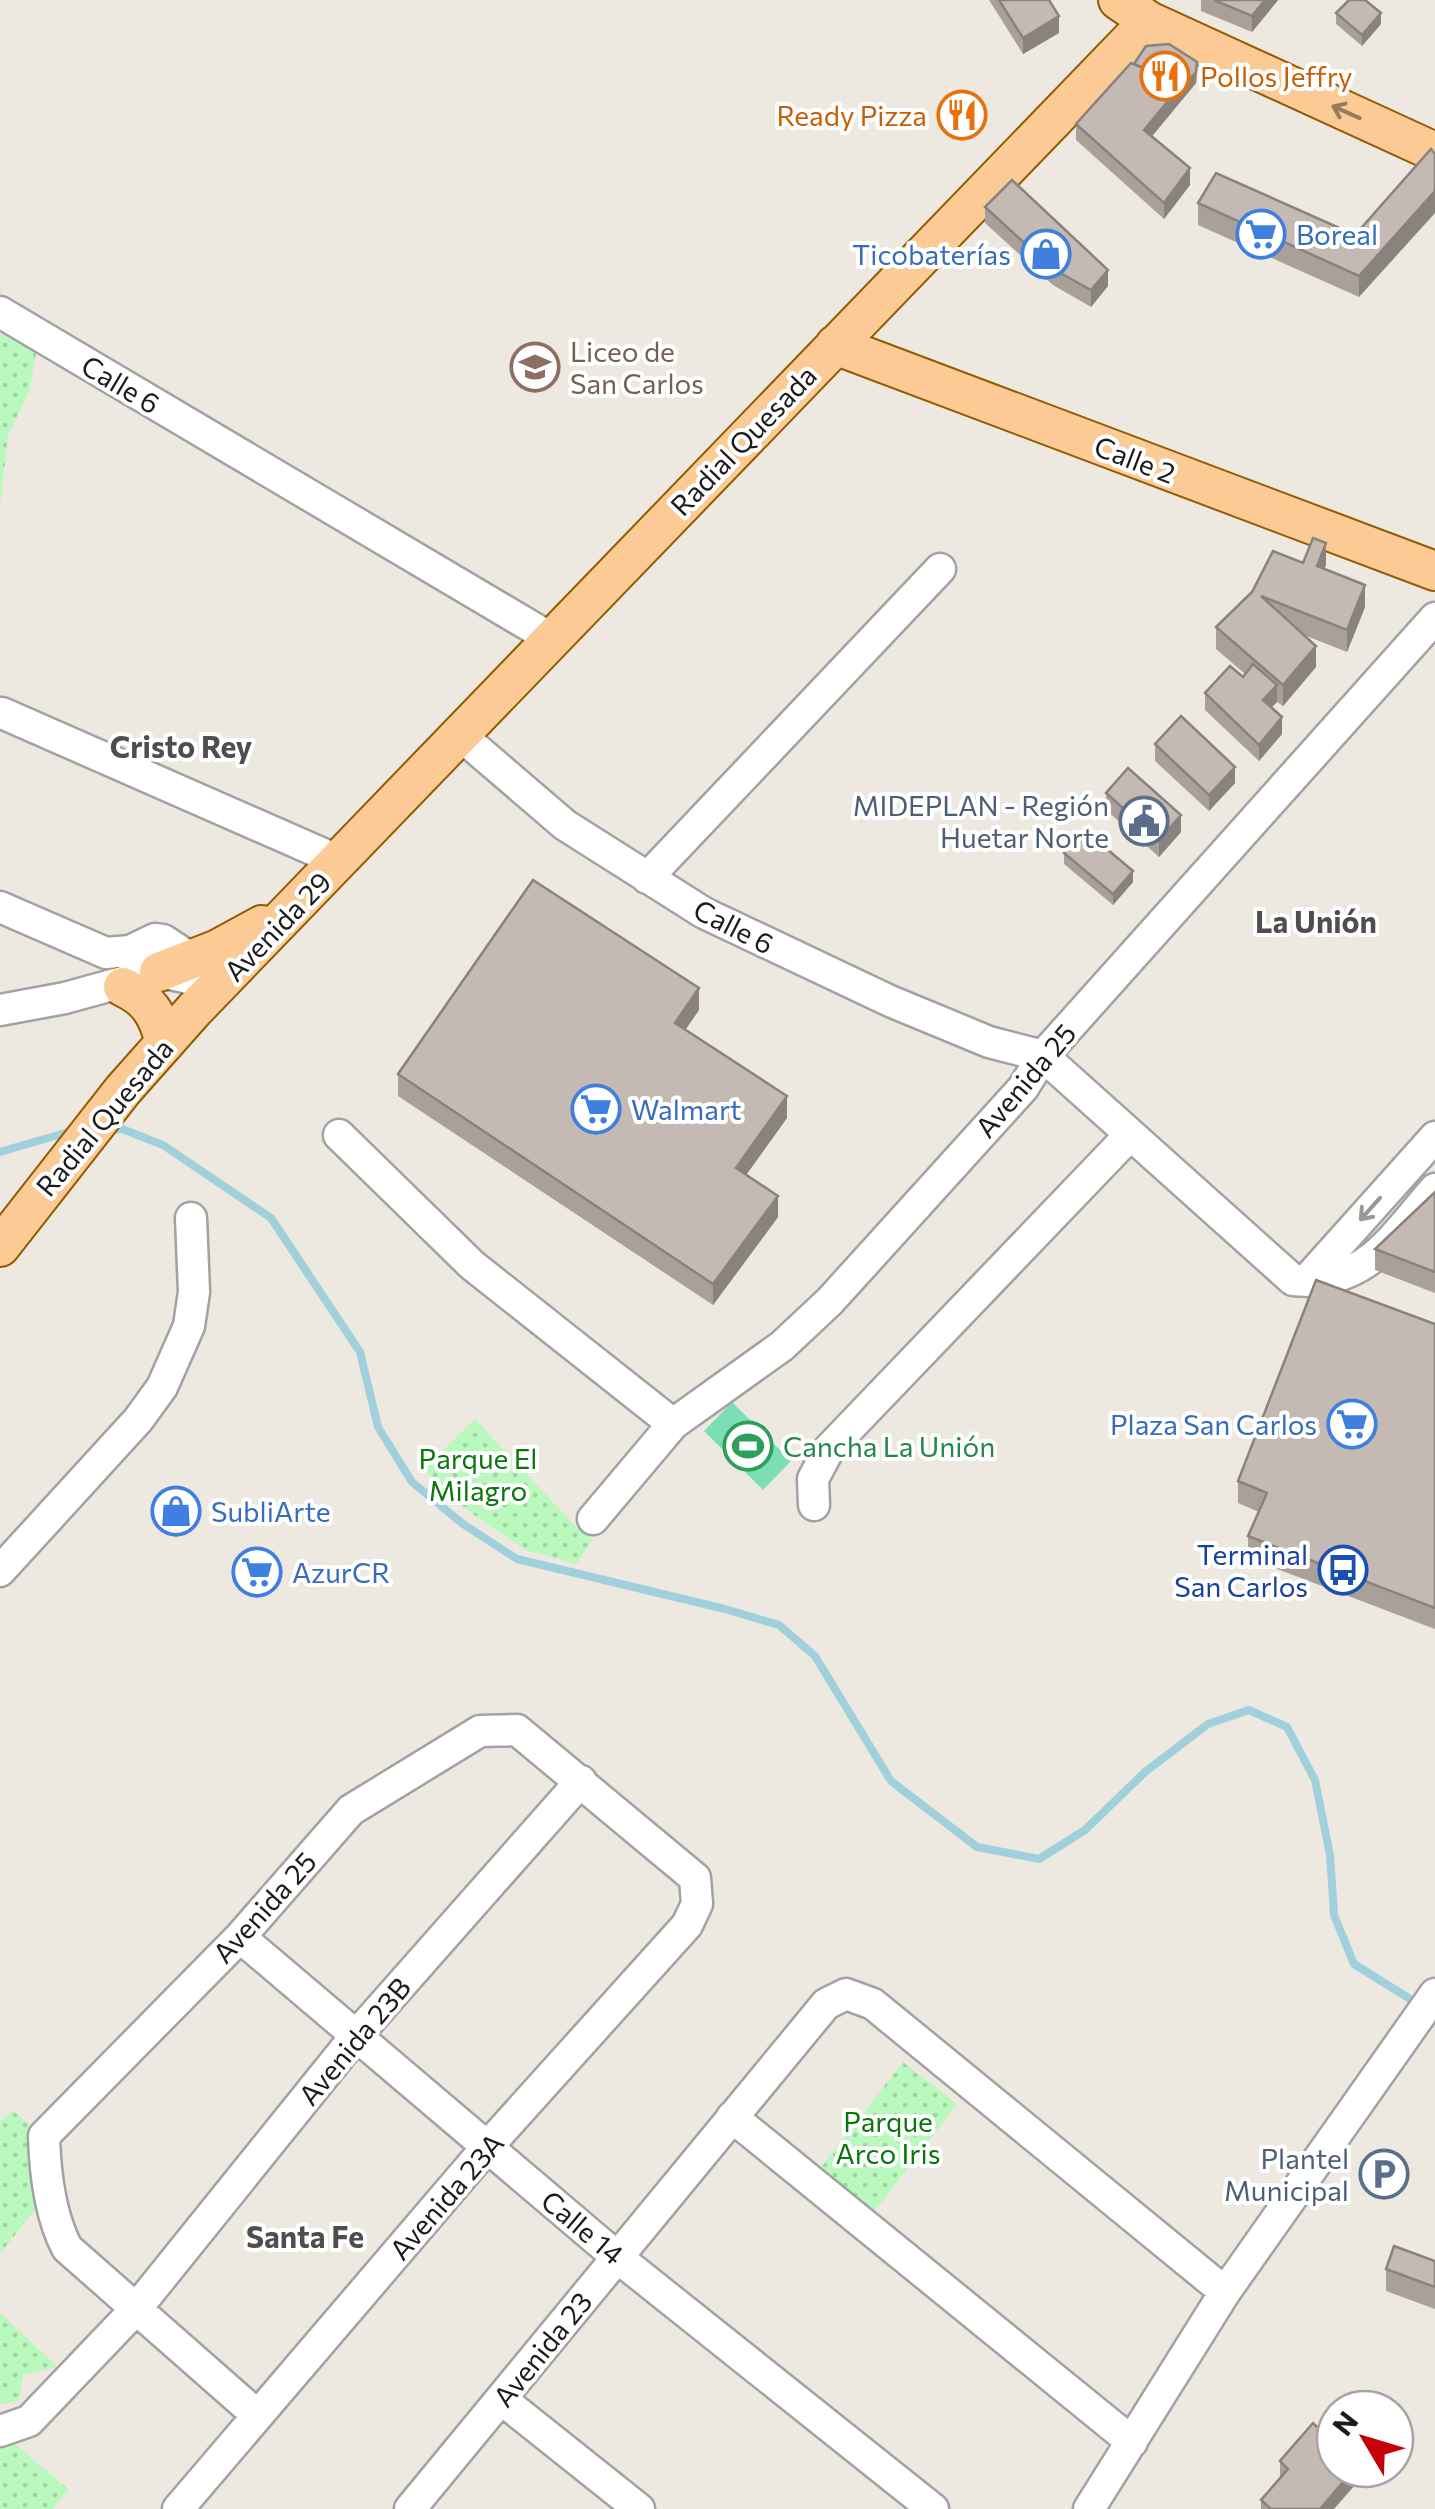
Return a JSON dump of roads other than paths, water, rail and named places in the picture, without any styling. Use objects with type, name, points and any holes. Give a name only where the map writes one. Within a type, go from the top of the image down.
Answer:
[{"type":"main road","points":[[1118,0],[1159,10],[1435,152]]},
{"type":"main road","name":"Radial Quesada","points":[[340,861],[1159,10]]},
{"type":"main road","name":"Calle 2","points":[[835,344],[1435,571]]},
{"type":"main road","name":"Avenida 29","points":[[204,1000],[340,861]]},
{"type":"main road","points":[[176,966],[258,928],[306,896]]},
{"type":"main road","points":[[118,986],[137,993],[156,1014],[165,1043]]},
{"type":"main road","name":"Radial Quesada","points":[[0,1247],[124,1090],[204,1000]]},
{"type":"street","name":"Calle 6","points":[[1,314],[552,639]]},
{"type":"street","points":[[647,878],[940,569]]},
{"type":"street","name":"Avenida 25","points":[[593,1519],[673,1424],[782,1346],[830,1300],[1024,1088],[1043,1056],[1435,618]]},
{"type":"street","points":[[2,713],[340,861]]},
{"type":"street","name":"Calle 6","points":[[460,735],[565,825],[704,913],[890,1001],[989,1042],[1043,1056]]},
{"type":"street","points":[[0,907],[106,953],[130,951],[154,939],[164,940],[176,966],[204,1000]]},
{"type":"street","points":[[0,1010],[118,986],[176,966]]},
{"type":"street","points":[[118,986],[163,990],[204,1000]]},
{"type":"street","points":[[1043,1056],[1293,1280],[1338,1279],[1360,1268],[1435,1189]]},
{"type":"street","points":[[814,1505],[813,1480],[829,1449],[1130,1134]]},
{"type":"street","points":[[339,1135],[472,1266],[673,1424]]},
{"type":"street","points":[[1306,1281],[1435,1137]]},
{"type":"street","points":[[0,1571],[138,1420],[162,1386],[189,1326],[194,1292],[190,1218]]},
{"type":"street","name":"Avenida 25","points":[[136,2308],[67,2248],[58,2232],[44,2164],[44,2136],[240,1937],[351,1810],[480,1731],[516,1730],[580,1781]]},
{"type":"street","name":"Avenida 23A","points":[[178,2509],[488,2146],[688,1925],[696,1904],[695,1878],[580,1781]]},
{"type":"street","name":"Avenida 23B","points":[[136,2308],[355,2037],[580,1781]]},
{"type":"street","name":"Calle 14","points":[[240,1937],[618,2257],[933,2509]]},
{"type":"street","name":"Avenida 23","points":[[410,2509],[826,2004],[846,1994],[873,2004],[1225,2292]]},
{"type":"street","points":[[1089,2509],[1225,2292],[1435,1994]]},
{"type":"street","points":[[732,2117],[1132,2442]]},
{"type":"street","points":[[1,2432],[29,2421],[136,2308],[257,2415]]},
{"type":"street","points":[[501,2399],[639,2509]]},
{"type":"waterway","points":[[106,1130],[122,1129],[163,1145],[271,1218],[360,1352],[378,1427],[412,1482],[463,1524],[517,1559],[779,1625],[815,1656],[891,1781],[977,1847],[1039,1859],[1085,1830],[1145,1772],[1208,1724],[1249,1710],[1287,1727],[1315,1780],[1330,1855],[1334,1915],[1354,1964],[1418,2004]]},
{"type":"waterway","points":[[0,1152],[72,1131]]},
{"type":"place","name":"Pollos Jeffry","points":[[1165,76]]},
{"type":"place","name":"Ready Pizza","points":[[962,115]]},
{"type":"place","name":"Boreal","points":[[1261,234]]},
{"type":"place","name":"Ticobaterías","points":[[1046,254]]},
{"type":"place","name":"Liceo de San Carlos","points":[[535,367]]},
{"type":"place","name":"MIDEPLAN - Región Huetar Norte","points":[[1144,821]]},
{"type":"place","name":"Walmart","points":[[596,1109]]},
{"type":"place","name":"Plaza San Carlos","points":[[1352,1424]]},
{"type":"place","name":"Cancha La Unión","points":[[748,1446]]},
{"type":"place","name":"SubliArte","points":[[176,1511]]},
{"type":"place","name":"Terminal San Carlos","points":[[1343,1570]]},
{"type":"place","name":"AzurCR","points":[[257,1572]]},
{"type":"place","name":"Plantel Municipal","points":[[1384,2174]]},
{"type":"district","name":"Cristo Rey","points":[[181,745]]},
{"type":"district","name":"La Unión","points":[[1316,920]]},
{"type":"district","name":"Santa Fe","points":[[305,2235]]},
{"type":"park label","name":"Parque El Milagro","points":[[478,1474]]},
{"type":"park label","name":"Parque Arco Iris","points":[[888,2137]]}]
